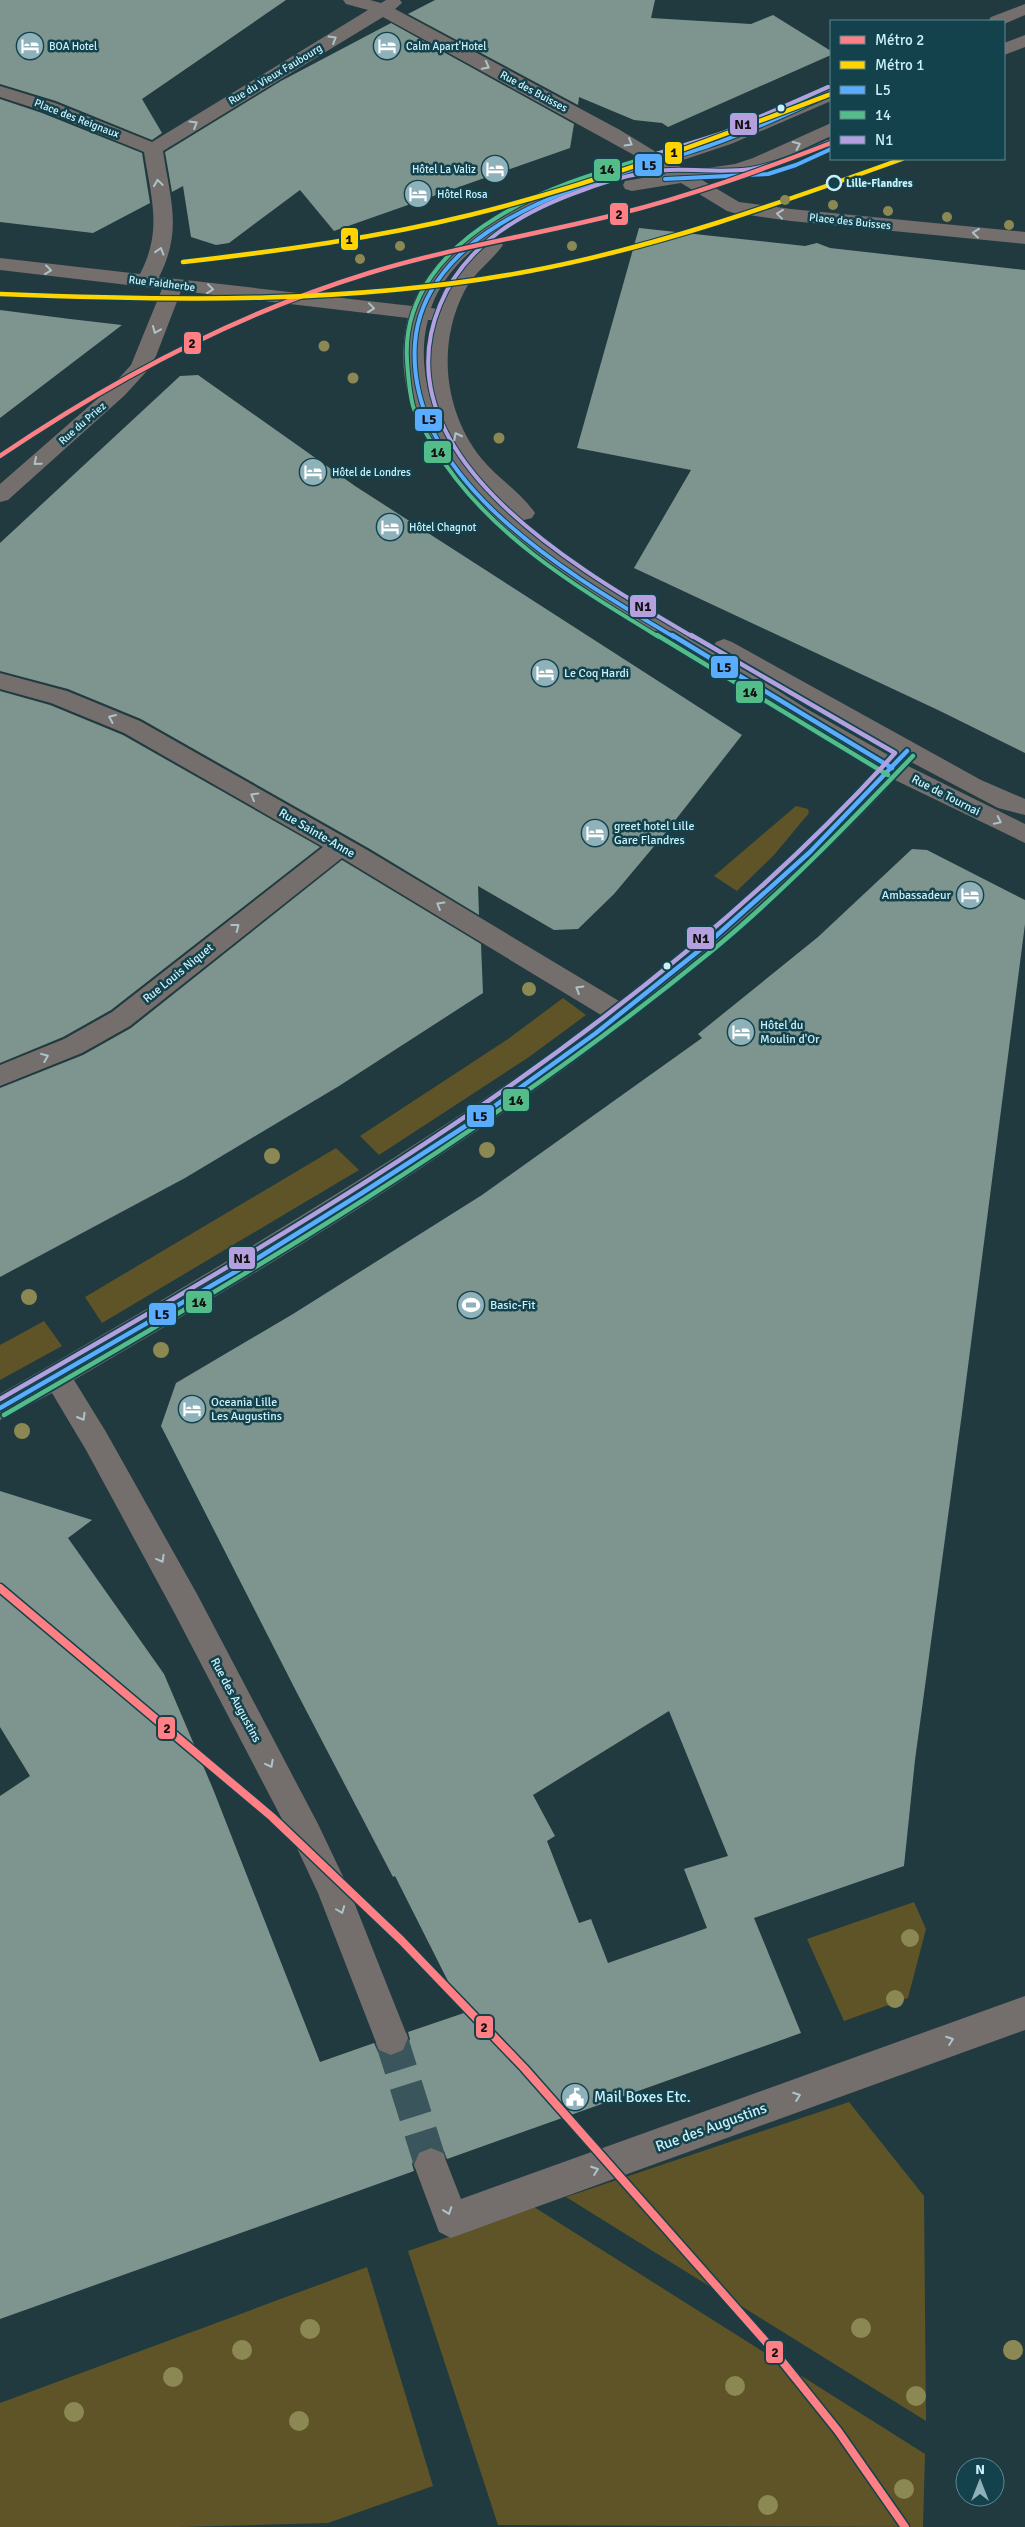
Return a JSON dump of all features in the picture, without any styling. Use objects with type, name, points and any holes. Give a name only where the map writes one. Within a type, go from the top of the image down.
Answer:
[{"type":"street","name":"Rue des Buisses","points":[[352,0],[382,9],[684,176]]},
{"type":"street","name":"Rue du Vieux Faubourg","points":[[153,149],[397,0]]},
{"type":"street","points":[[999,20],[1025,9]]},
{"type":"street","points":[[1005,50],[1025,40]]},
{"type":"street","name":"Place des Reignaux","points":[[0,91],[50,106],[153,149]]},
{"type":"street","points":[[519,520],[466,483],[443,452],[429,425],[419,396],[413,366],[414,338],[419,313],[428,290],[444,268],[474,240],[535,204],[584,185],[726,140],[830,94]]},
{"type":"street","points":[[519,520],[468,454],[452,426],[439,388],[435,364],[437,337],[443,316],[465,274],[482,254],[502,239],[550,212],[632,185],[748,166],[830,129]]},
{"type":"street","points":[[146,282],[156,262],[162,242],[162,217],[153,149]]},
{"type":"street","points":[[684,176],[723,179],[765,175],[794,166],[830,149]]},
{"type":"street","name":"Place des Buisses","points":[[684,176],[740,209],[1025,238]]},
{"type":"street","name":"Rue Faidherbe","points":[[0,264],[443,316]]},
{"type":"street","name":"Rue du Priez","points":[[3,489],[118,391],[139,368],[146,356],[173,285]]},
{"type":"street","name":"Rue de Tournai","points":[[519,520],[712,640],[868,729],[900,759],[1025,834]]},
{"type":"street","name":"Rue de Tournai","points":[[519,520],[581,579],[783,705],[900,759],[1006,802],[1025,807]]},
{"type":"street","name":"Rue Sainte-Anne","points":[[0,681],[59,697],[132,727],[340,846],[620,1014]]},
{"type":"street","name":"Rue de Tournai","points":[[868,729],[920,744],[999,782],[1025,802]]},
{"type":"street","points":[[0,1408],[239,1268],[390,1175],[518,1090],[681,966],[758,900],[900,759]]},
{"type":"street","name":"Rue Louis Niquet","points":[[0,1076],[73,1046],[122,1018],[340,846]]},
{"type":"street","name":"Rue des Augustins","points":[[56,1375],[96,1441],[186,1604],[307,1835],[332,1888],[391,2038]]},
{"type":"street","name":"Rue des Augustins","points":[[431,2165],[451,2220],[1025,2013]]},
{"type":"shaded area","points":[[796,806],[808,809],[809,813],[774,855],[737,891],[714,876]]},
{"type":"shaded area","points":[[563,998],[586,1015],[529,1057],[379,1155],[360,1136],[508,1039]]},
{"type":"shaded area","points":[[336,1148],[359,1170],[102,1323],[85,1297]]},
{"type":"shaded area","points":[[44,1321],[62,1346],[0,1380],[0,1345]]},
{"type":"shaded area","points":[[914,1902],[926,1929],[908,1998],[844,2021],[807,1939]]},
{"type":"shaded area","points":[[849,2102],[924,2196],[926,2421],[566,2197]]},
{"type":"shaded area","points":[[534,2207],[925,2454],[923,2527],[498,2525],[408,2251]]},
{"type":"shaded area","points":[[367,2267],[433,2486],[328,2523],[179,2527],[0,2527],[0,2403]]},
{"type":"building","points":[[0,0],[286,0],[142,99],[162,133],[152,140],[56,101],[0,84]]},
{"type":"building","points":[[435,0],[655,0],[651,18],[751,24],[773,15],[830,50],[830,55],[668,127],[662,123],[634,120],[579,97],[578,105],[408,14]]},
{"type":"building","points":[[391,23],[574,124],[570,148],[334,231],[300,190],[229,243],[216,245],[191,237],[183,186],[172,192],[165,152],[281,81]]},
{"type":"building","points":[[0,99],[42,113],[142,153],[150,203],[93,233],[0,222]]},
{"type":"building","points":[[639,228],[805,246],[817,243],[830,248],[1025,270],[1025,753],[938,710],[634,568],[691,470],[577,448]]},
{"type":"building","points":[[0,310],[70,319],[122,325],[0,418]]},
{"type":"building","points":[[198,375],[355,486],[742,735],[666,832],[614,894],[578,929],[554,930],[478,886],[479,915],[370,849],[141,719],[68,689],[0,671],[0,543],[180,376]]},
{"type":"building","points":[[0,691],[50,705],[123,735],[320,847],[111,1010],[63,1037],[0,1063]]},
{"type":"building","points":[[912,849],[927,850],[1025,900],[1025,924],[915,1760],[904,1866],[754,1918],[801,2033],[447,2159],[444,2151],[430,2146],[417,2152],[412,2164],[414,2171],[0,2319],[0,1796],[30,1776],[0,1727],[0,1491],[92,1520],[68,1538],[164,1674],[213,1789],[320,2062],[374,2043],[378,2052],[392,2057],[405,2051],[410,2039],[408,2032],[464,2013],[395,1876],[393,1877],[296,1691],[161,1426],[176,1383],[293,1314],[482,1195],[702,1038],[698,1034],[818,937]],"holes":[[[669,1711],[728,1856],[684,1869],[707,1928],[608,1963],[591,1919],[579,1923],[547,1841],[555,1836],[533,1795]]]},
{"type":"building","points":[[342,860],[481,944],[483,993],[339,1086],[185,1178],[0,1277],[0,1088],[83,1055],[131,1028]]},
{"type":"tunnel","points":[[391,2038],[431,2165]]},
{"type":"metro line","name":"1","points":[[183,262],[327,243],[470,215],[516,203],[652,160],[830,94]]},
{"type":"metro line","name":"2","points":[[0,456],[87,399],[177,350],[224,328],[320,289],[430,256],[587,222],[645,207],[752,173],[830,143]]},
{"type":"metro line","name":"1","points":[[0,294],[66,297],[266,298],[398,290],[464,282],[578,261],[672,236],[810,192],[899,160]]},
{"type":"metro line","name":"2","points":[[0,1588],[272,1817],[402,1941],[524,2068],[773,2350],[838,2431],[905,2527]]},
{"type":"transit line","name":"14","points":[[828,87],[734,129],[581,178],[523,202],[495,218],[454,249],[429,278],[413,312],[408,331],[408,370],[414,409],[448,470],[477,505],[511,536],[587,592],[888,775]]},
{"type":"transit line","name":"N1","points":[[656,154],[723,133],[828,87]]},
{"type":"transit line","name":"L5","points":[[830,94],[754,129],[722,141],[555,196],[498,224],[472,243],[445,269],[426,300],[416,334],[414,352],[416,375],[422,406],[443,448],[471,486],[504,520],[542,551],[624,607],[892,768]]},
{"type":"transit line","name":"N1","points":[[0,1399],[294,1227],[484,1103],[576,1037],[666,968],[752,894],[826,825],[895,753],[659,616],[580,566],[529,528],[484,486],[454,447],[433,398],[428,363],[429,345],[437,312],[443,297],[460,269],[470,256],[495,234],[525,215],[563,197],[623,178],[663,170],[717,171],[752,169],[791,158],[828,142]]},
{"type":"transit line","name":"L5","points":[[665,179],[768,174],[796,165],[830,149]]},
{"type":"transit line","name":"L5","points":[[0,1408],[242,1268],[362,1193],[481,1116],[596,1033],[706,945],[810,852],[907,751]]},
{"type":"transit line","name":"14","points":[[4,1415],[247,1274],[367,1199],[486,1122],[601,1039],[711,951],[816,857],[913,756]]},
{"type":"place","name":"BOA Hotel","points":[[30,46]]},
{"type":"place","name":"Calm Apart'Hotel","points":[[387,46]]},
{"type":"place","name":"Hôtel La Valiz","points":[[495,169]]},
{"type":"place","name":"Lille-Flandres","points":[[834,183]]},
{"type":"place","name":"Hôtel Rosa","points":[[418,194]]},
{"type":"place","name":"Hôtel de Londres","points":[[313,472]]},
{"type":"place","name":"Hôtel Chagnot","points":[[390,527]]},
{"type":"place","name":"Le Coq Hardi","points":[[545,673]]},
{"type":"place","name":"greet hotel Lille Gare Flandres","points":[[595,833]]},
{"type":"place","name":"Ambassadeur","points":[[970,895]]},
{"type":"place","name":"Hôtel du Moulin d'Or","points":[[741,1032]]},
{"type":"place","name":"Basic-Fit","points":[[471,1305]]},
{"type":"place","name":"Oceania Lille Les Augustins","points":[[192,1409]]},
{"type":"place","name":"Mail Boxes Etc.","points":[[575,2097]]}]
